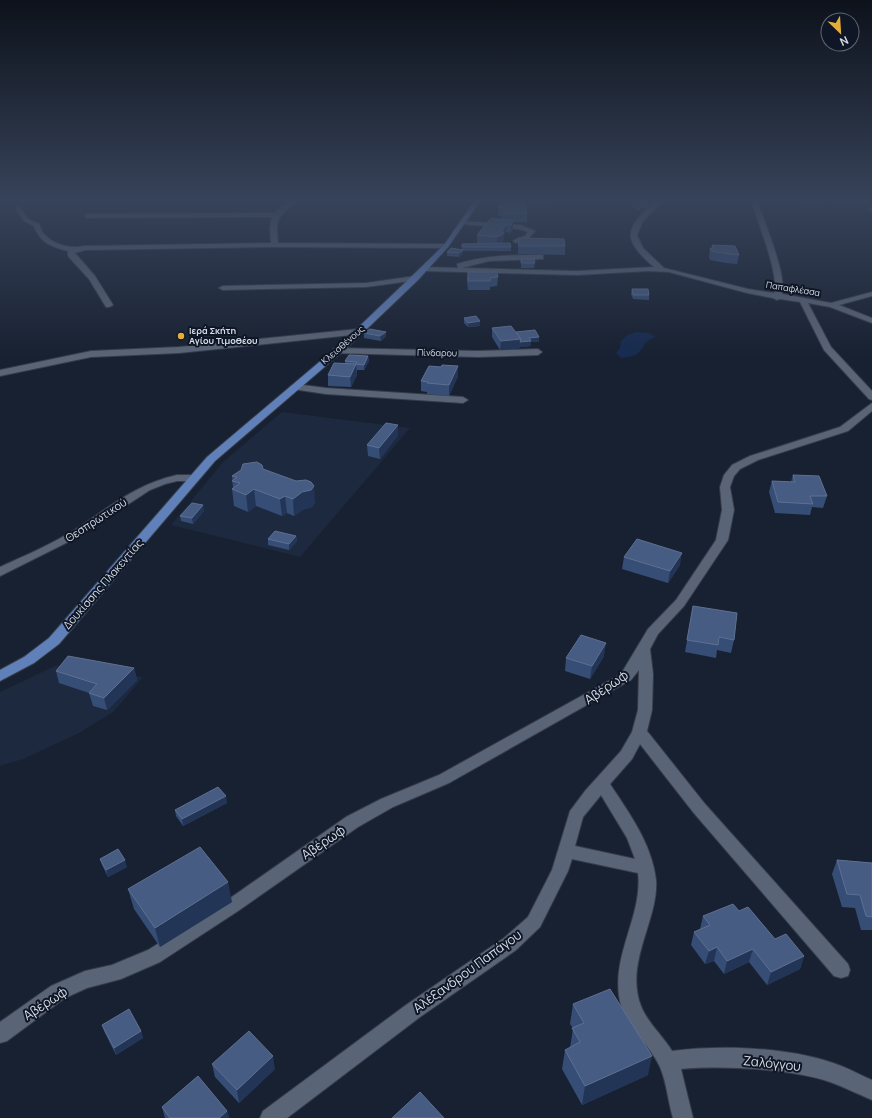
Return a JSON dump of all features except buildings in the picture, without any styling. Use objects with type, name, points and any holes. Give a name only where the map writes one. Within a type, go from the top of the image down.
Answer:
[{"type":"main road","name":"Κλεισθένους","points":[[194,478],[211,459],[358,332],[440,252]]},
{"type":"main road","name":"Δουκίσσης Πλακεντίας","points":[[0,676],[42,651],[68,627],[194,478]]},
{"type":"street","points":[[71,252],[92,278],[109,305]]},
{"type":"street","points":[[642,252],[661,269]]},
{"type":"street","points":[[771,252],[780,287],[777,298]]},
{"type":"street","points":[[454,269],[464,264],[482,260],[540,257]]},
{"type":"street","name":"Παπαφλέσσα","points":[[424,269],[577,273],[661,269],[682,272],[729,287],[777,298],[832,305],[872,320]]},
{"type":"street","points":[[223,288],[363,286],[415,278]]},
{"type":"street","points":[[832,305],[845,300],[872,294]]},
{"type":"street","points":[[803,301],[827,348],[872,397]]},
{"type":"street","points":[[0,373],[91,354],[179,350],[358,332]]},
{"type":"street","name":"Πίνδαρου","points":[[336,351],[478,354],[538,352]]},
{"type":"street","points":[[295,387],[326,391],[463,400]]},
{"type":"street","points":[[643,649],[653,632],[680,603],[722,540],[728,510],[725,487],[729,475],[736,467],[754,458],[844,430],[872,406]]},
{"type":"street","name":"Θεσπρωτικού","points":[[0,572],[73,536],[156,483],[173,477],[194,478]]},
{"type":"street","name":"Αλέξανδρου Παπάγου","points":[[270,1118],[412,1010],[515,939],[534,922],[567,851],[576,815],[591,795],[626,755],[639,732],[645,710],[646,674],[643,649]]},
{"type":"street","name":"Αβέρωφ","points":[[0,1034],[33,1008],[58,992],[85,980],[114,973],[154,956],[232,906],[352,822],[387,803],[444,779],[581,703],[626,676],[633,668],[643,649]]},
{"type":"street","points":[[639,732],[699,808],[841,970]]},
{"type":"street","points":[[602,784],[637,842],[645,868],[646,896],[633,942],[627,983],[629,1000],[638,1019],[668,1061],[682,1118]]},
{"type":"street","points":[[567,851],[645,868]]},
{"type":"street","name":"Ζαλόγγου","points":[[668,1061],[702,1057],[805,1066],[830,1072],[872,1090]]},
{"type":"shaded area","points":[[637,332],[649,333],[655,337],[646,342],[637,354],[621,358],[616,353],[620,348],[621,341],[628,335]]},
{"type":"shaded area","points":[[282,412],[410,428],[300,557],[171,525],[223,462]]},
{"type":"shaded area","points":[[57,665],[143,677],[113,712],[79,733],[23,759],[0,766],[0,692]]},
{"type":"place","name":"Ιερά Σκήτη Αγίου Τιμοθέου","points":[[181,336]]}]
